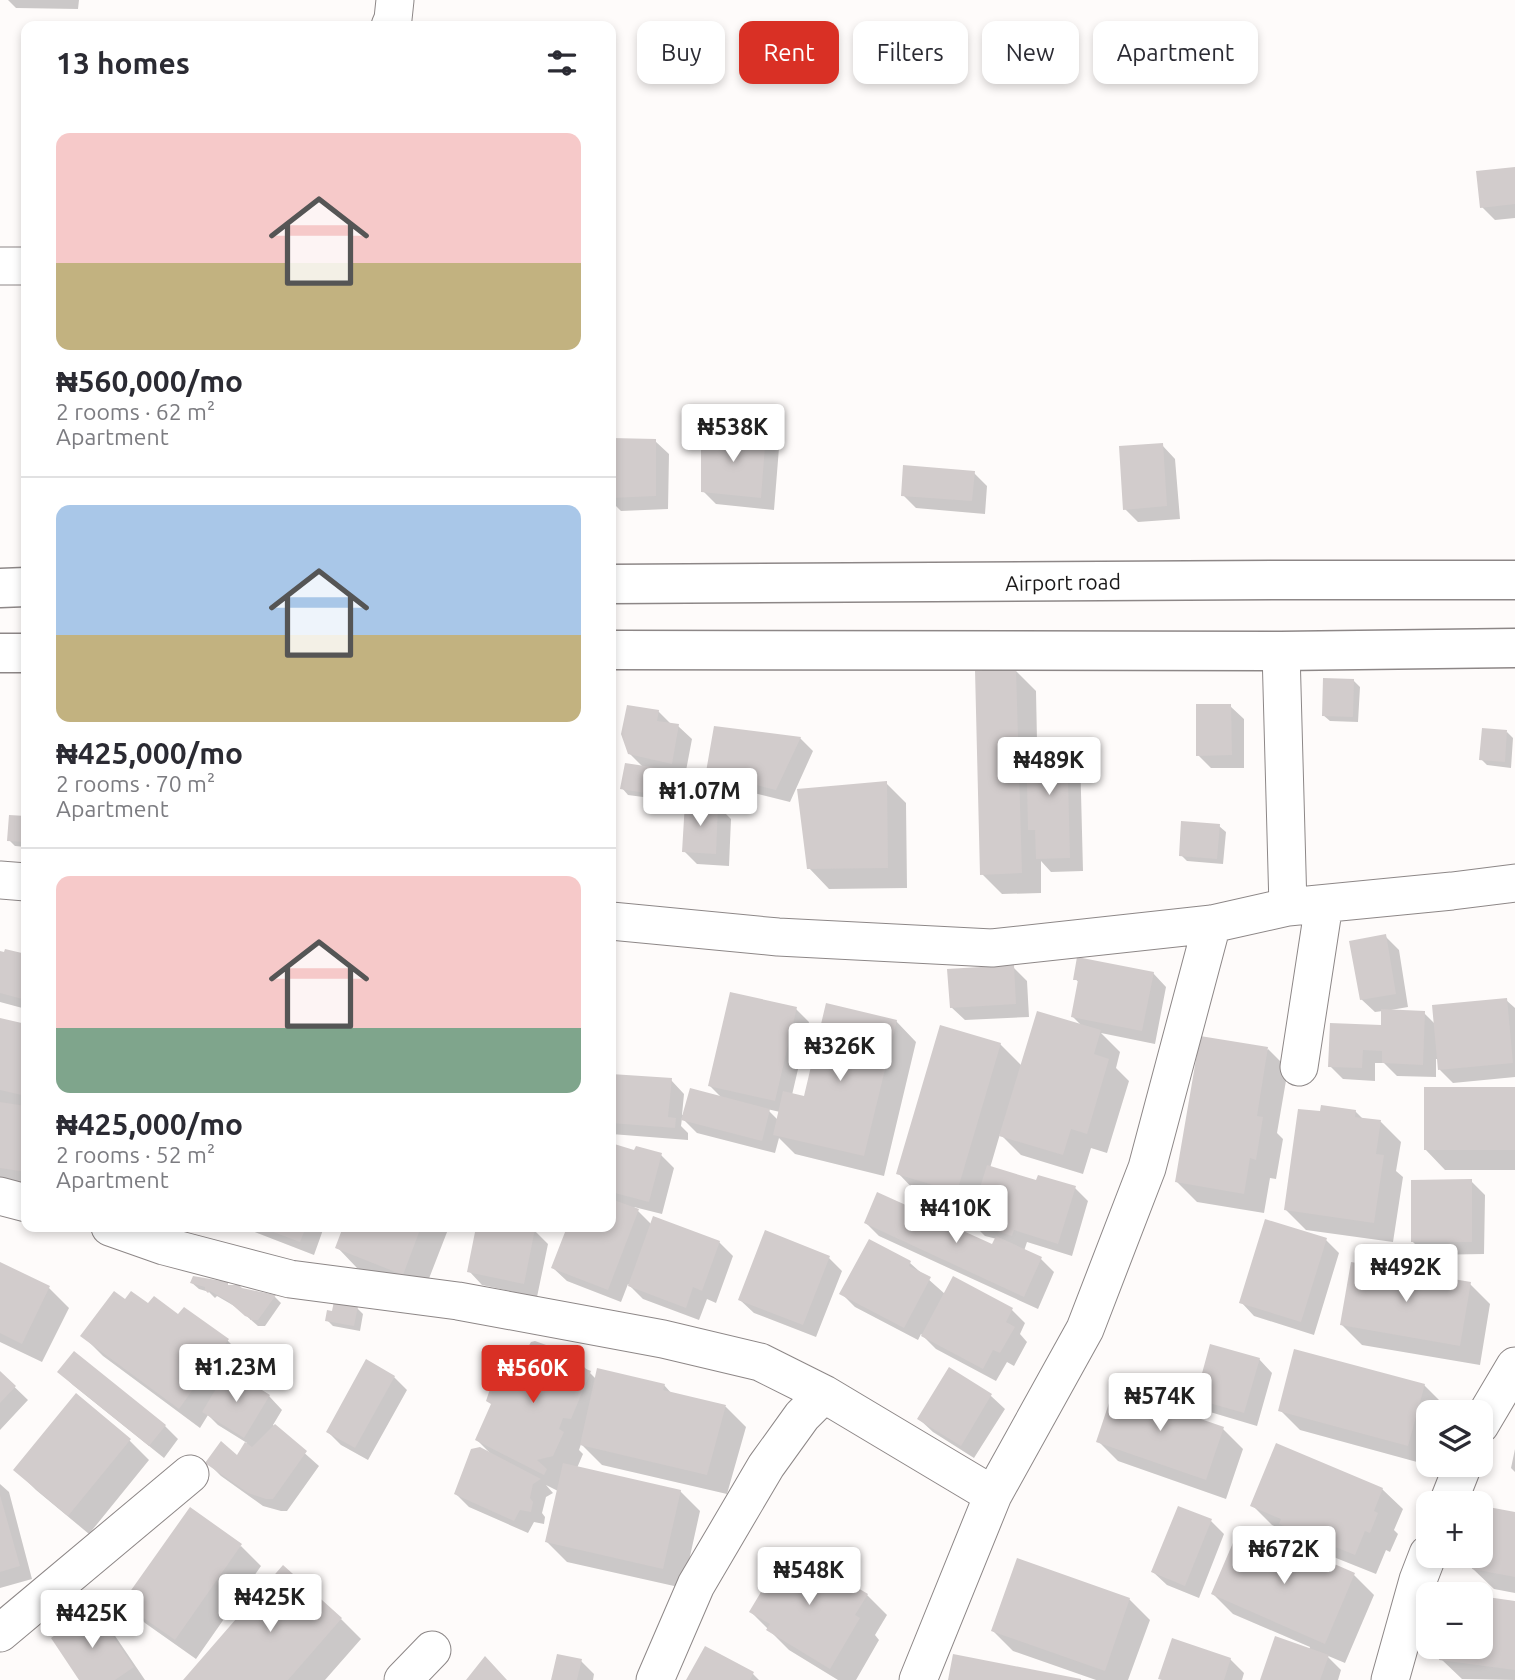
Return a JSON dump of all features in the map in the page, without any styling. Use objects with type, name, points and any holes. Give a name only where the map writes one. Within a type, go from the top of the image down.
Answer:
[{"type":"main road","name":"Airport road","points":[[616,584],[1515,580]]},
{"type":"main road","points":[[0,588],[21,587]]},
{"type":"main road","points":[[616,650],[1280,651],[1515,648]]},
{"type":"main road","points":[[0,653],[21,653]]},
{"type":"street","points":[[392,21],[395,0]]},
{"type":"street","points":[[0,266],[21,266]]},
{"type":"street","points":[[1280,651],[1288,907]]},
{"type":"street","points":[[0,880],[21,882]]},
{"type":"street","points":[[616,921],[778,937],[992,948],[1212,924],[1288,907],[1515,883]]},
{"type":"street","points":[[1299,1067],[1324,904]]},
{"type":"street","points":[[918,1680],[993,1495],[1085,1329],[1151,1155],[1212,924]]},
{"type":"street","points":[[0,1196],[21,1202]]},
{"type":"street","points":[[127,1232],[164,1246],[290,1279],[458,1301],[675,1342],[760,1362],[824,1394],[993,1495]]},
{"type":"street","points":[[1493,1403],[1515,1366]]},
{"type":"street","points":[[655,1680],[696,1586],[765,1466],[802,1416],[824,1394]]},
{"type":"street","points":[[0,1633],[190,1474]]},
{"type":"street","points":[[1391,1680],[1423,1568]]},
{"type":"street","points":[[403,1680],[432,1650]]},
{"type":"building","points":[[1515,167],[1515,204],[1480,208],[1476,171]]},
{"type":"building","points":[[701,433],[766,433],[761,498],[701,492]]},
{"type":"building","points":[[616,438],[656,439],[656,496],[616,498]]},
{"type":"building","points":[[1163,443],[1167,506],[1123,510],[1119,446]]},
{"type":"building","points":[[903,465],[975,471],[972,501],[901,496]]},
{"type":"building","points":[[1016,669],[1022,873],[980,875],[975,670]]},
{"type":"building","points":[[1323,678],[1354,679],[1353,717],[1322,716]]},
{"type":"building","points":[[1196,704],[1231,704],[1232,755],[1196,756]]},
{"type":"building","points":[[627,705],[659,710],[657,721],[679,724],[672,764],[628,754],[621,734]]},
{"type":"building","points":[[714,726],[801,737],[776,790],[706,772]]},
{"type":"building","points":[[1482,728],[1507,730],[1505,762],[1479,760]]},
{"type":"building","points":[[1067,738],[1070,858],[1036,859],[1035,830],[1028,830],[1026,739]]},
{"type":"building","points":[[625,763],[658,768],[652,794],[620,789]]},
{"type":"building","points":[[887,781],[888,868],[807,869],[797,789]]},
{"type":"building","points":[[685,802],[718,804],[716,854],[682,852]]},
{"type":"building","points":[[9,815],[21,816],[21,842],[7,841]]},
{"type":"building","points":[[1181,821],[1220,824],[1217,859],[1179,856]]},
{"type":"building","points":[[1386,934],[1396,994],[1360,1000],[1349,941]]},
{"type":"building","points":[[5,949],[21,953],[21,999],[0,993],[0,951],[4,952]]},
{"type":"building","points":[[1077,957],[1154,972],[1142,1031],[1071,1017],[1078,980],[1073,980]]},
{"type":"building","points":[[1014,965],[1016,1004],[950,1008],[947,969]]},
{"type":"building","points":[[730,992],[797,1007],[775,1101],[708,1086]]},
{"type":"building","points":[[1507,998],[1513,1063],[1438,1070],[1432,1005]]},
{"type":"building","points":[[826,1003],[897,1020],[864,1156],[773,1135],[783,1091],[804,1096]]},
{"type":"building","points":[[1381,1009],[1425,1011],[1423,1065],[1382,1063],[1382,1051],[1363,1050],[1362,1068],[1328,1067],[1330,1023],[1381,1025]]},
{"type":"building","points":[[1037,1011],[1101,1030],[1094,1054],[1109,1059],[1087,1134],[1071,1129],[1063,1155],[999,1136]]},
{"type":"building","points":[[0,1018],[21,1023],[21,1095],[0,1090]]},
{"type":"building","points":[[940,1025],[1001,1043],[957,1192],[896,1174]]},
{"type":"building","points":[[1200,1036],[1268,1047],[1257,1116],[1263,1117],[1256,1160],[1250,1158],[1244,1194],[1175,1182]]},
{"type":"building","points":[[616,1074],[672,1078],[668,1117],[676,1118],[675,1128],[616,1123]]},
{"type":"building","points":[[1424,1087],[1515,1087],[1515,1150],[1424,1150]]},
{"type":"building","points":[[690,1088],[770,1109],[762,1141],[681,1120]]},
{"type":"building","points":[[0,1102],[21,1105],[21,1171],[0,1168]]},
{"type":"building","points":[[1321,1105],[1356,1110],[1355,1117],[1381,1120],[1376,1154],[1384,1155],[1374,1223],[1284,1210],[1298,1109],[1320,1111]]},
{"type":"building","points":[[616,1145],[634,1150],[636,1146],[662,1153],[649,1202],[616,1193]]},
{"type":"building","points":[[987,1165],[1036,1180],[1038,1175],[1076,1186],[1058,1244],[1014,1230],[1012,1236],[969,1223]]},
{"type":"building","points":[[1472,1179],[1472,1242],[1411,1242],[1411,1180]]},
{"type":"building","points":[[877,1192],[992,1244],[996,1236],[1042,1257],[1024,1297],[864,1223]]},
{"type":"building","points":[[616,1201],[639,1209],[608,1290],[551,1268],[565,1232],[616,1232]]},
{"type":"building","points":[[653,1216],[720,1241],[702,1291],[693,1287],[686,1308],[628,1286]]},
{"type":"building","points":[[1265,1219],[1327,1238],[1301,1322],[1239,1303]]},
{"type":"building","points":[[765,1230],[830,1256],[803,1325],[738,1300]]},
{"type":"building","points":[[273,1232],[304,1232],[300,1242]]},
{"type":"building","points":[[341,1232],[419,1232],[403,1275],[335,1248]]},
{"type":"building","points":[[475,1232],[534,1232],[524,1284],[467,1272]]},
{"type":"building","points":[[869,1239],[911,1261],[909,1266],[931,1277],[904,1328],[839,1294]]},
{"type":"building","points":[[0,1262],[50,1286],[22,1344],[0,1333]]},
{"type":"building","points":[[1351,1262],[1471,1282],[1460,1346],[1340,1325]]},
{"type":"building","points":[[193,1276],[276,1295],[258,1320],[250,1320],[251,1318],[228,1301],[210,1291],[208,1293],[205,1287],[190,1283]]},
{"type":"building","points":[[953,1276],[1013,1308],[1006,1322],[1015,1327],[1000,1353],[993,1350],[983,1369],[921,1336]]},
{"type":"building","points":[[114,1291],[125,1299],[131,1291],[148,1303],[154,1296],[178,1314],[184,1307],[229,1339],[179,1409],[80,1336]]},
{"type":"building","points":[[334,1301],[358,1306],[354,1326],[325,1321],[327,1310],[332,1311]]},
{"type":"building","points":[[535,1341],[574,1355],[571,1363],[591,1371],[571,1419],[563,1418],[559,1429],[564,1432],[553,1456],[537,1460],[547,1469],[544,1475],[475,1440],[491,1404],[486,1401],[493,1380],[497,1382],[498,1377],[503,1378],[514,1355],[521,1347],[527,1349],[531,1342]]},
{"type":"building","points":[[1210,1344],[1260,1358],[1244,1413],[1195,1399]]},
{"type":"building","points":[[1294,1349],[1425,1384],[1421,1400],[1416,1400],[1416,1417],[1408,1446],[1278,1411]]},
{"type":"building","points":[[74,1351],[166,1425],[149,1446],[57,1372]]},
{"type":"building","points":[[366,1359],[395,1376],[355,1448],[326,1432]]},
{"type":"building","points":[[949,1367],[992,1394],[961,1446],[917,1419]]},
{"type":"building","points":[[597,1368],[665,1384],[663,1390],[726,1405],[707,1475],[580,1445]]},
{"type":"building","points":[[228,1369],[270,1395],[244,1438],[202,1412]]},
{"type":"building","points":[[0,1371],[16,1386],[0,1403]]},
{"type":"building","points":[[1115,1385],[1224,1427],[1206,1480],[1096,1442]]},
{"type":"building","points":[[76,1393],[131,1439],[68,1516],[13,1470]]},
{"type":"building","points":[[275,1424],[307,1451],[273,1499],[248,1493],[205,1463],[221,1441],[237,1455],[245,1442],[252,1447]]},
{"type":"building","points":[[1276,1443],[1383,1488],[1374,1511],[1378,1513],[1370,1533],[1365,1531],[1355,1555],[1279,1524],[1281,1519],[1250,1506]]},
{"type":"building","points":[[480,1447],[541,1479],[533,1484],[531,1512],[520,1510],[514,1521],[454,1494],[471,1449]]},
{"type":"building","points":[[563,1463],[681,1490],[663,1569],[545,1542]]},
{"type":"building","points":[[0,1495],[20,1566],[0,1572]]},
{"type":"building","points":[[1178,1506],[1212,1519],[1185,1586],[1151,1572]]},
{"type":"building","points":[[190,1507],[242,1544],[175,1640],[122,1603]]},
{"type":"building","points":[[1493,1508],[1515,1512],[1515,1577],[1472,1569],[1493,1568]]},
{"type":"building","points":[[1238,1531],[1289,1554],[1293,1546],[1355,1573],[1325,1644],[1211,1594]]},
{"type":"building","points":[[788,1547],[868,1594],[855,1615],[860,1618],[830,1669],[766,1630],[770,1624],[749,1612]]},
{"type":"building","points":[[1017,1558],[1130,1598],[1105,1671],[991,1631]]},
{"type":"building","points":[[283,1565],[342,1618],[288,1680],[183,1680]]},
{"type":"building","points":[[1493,1598],[1515,1601],[1515,1670],[1439,1660],[1493,1659]]},
{"type":"building","points":[[94,1608],[134,1667],[115,1680],[79,1680],[51,1638]]},
{"type":"building","points":[[1275,1636],[1329,1655],[1320,1680],[1260,1680]]},
{"type":"building","points":[[1172,1638],[1231,1658],[1224,1680],[1158,1679]]},
{"type":"building","points":[[705,1646],[754,1672],[750,1680],[686,1680]]},
{"type":"building","points":[[557,1654],[582,1659],[577,1680],[551,1680]]},
{"type":"building","points":[[953,1654],[1081,1679],[1081,1680],[948,1680]]},
{"type":"building","points":[[485,1656],[507,1680],[466,1680]]}]
